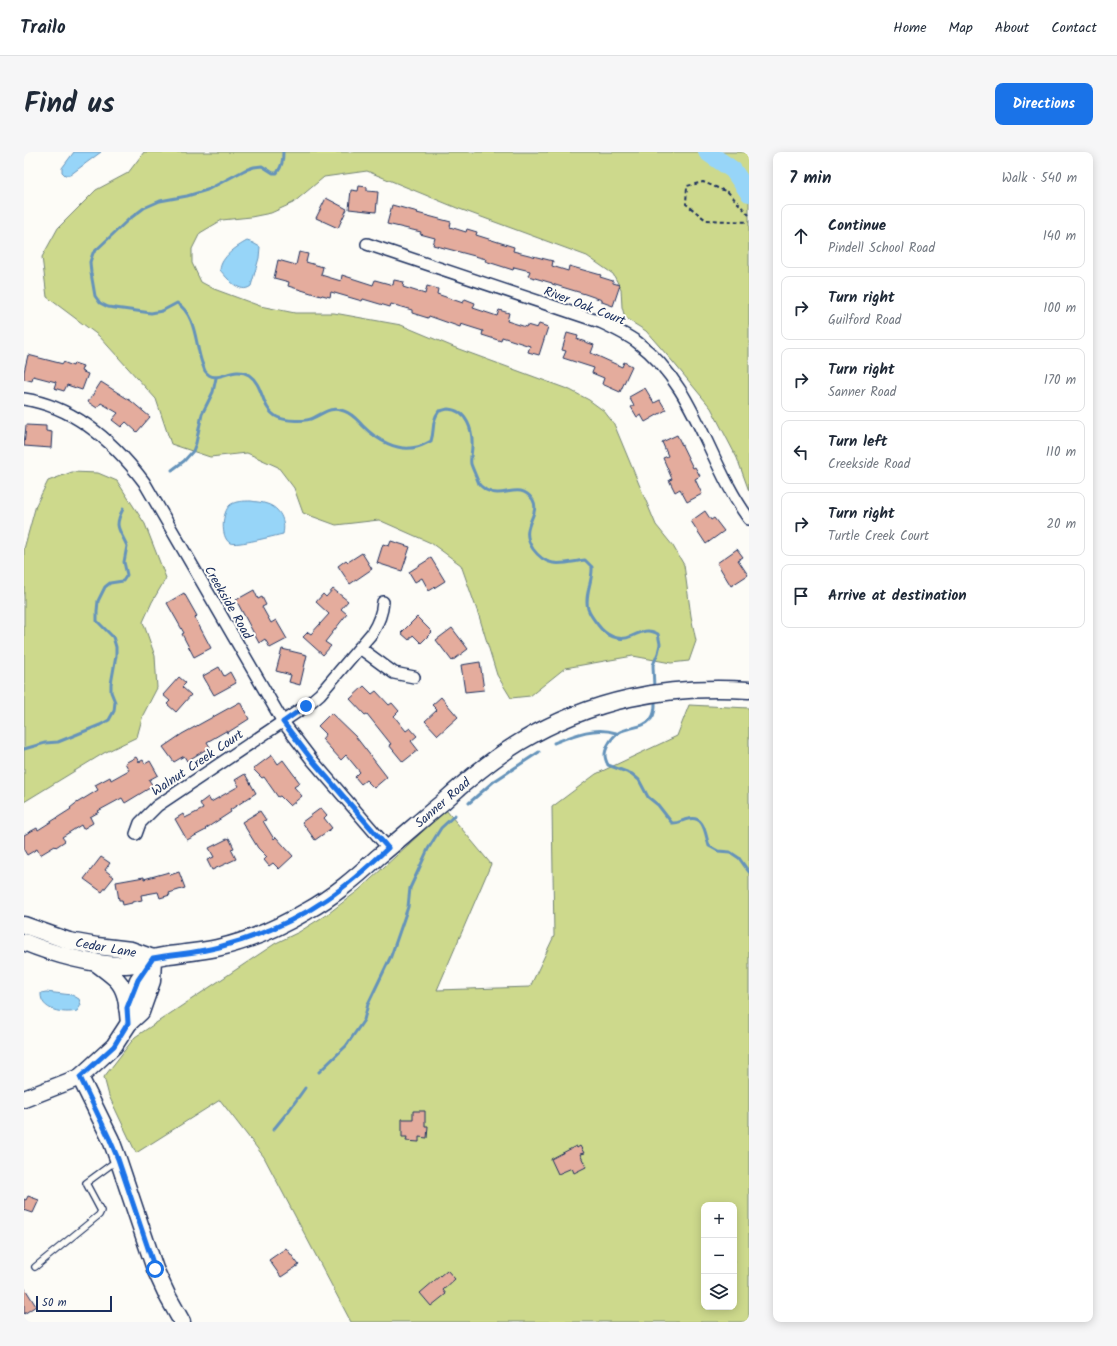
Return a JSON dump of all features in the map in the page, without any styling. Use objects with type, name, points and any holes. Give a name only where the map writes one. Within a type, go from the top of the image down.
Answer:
[{"type":"main road","name":"Sanner Road","points":[[153,958],[218,948],[264,932],[308,911],[352,880],[474,774],[519,742],[564,720],[594,708],[640,695],[667,691],[717,688],[749,690]]},
{"type":"main road","name":"Cedar Lane","points":[[24,925],[69,941],[131,950],[153,958]]},
{"type":"main road","name":"Cedar Lane","points":[[24,942],[64,956],[95,962],[128,966],[153,958]]},
{"type":"main road","points":[[128,1015],[141,1012],[152,982],[153,958]]},
{"type":"main road","points":[[24,1099],[80,1077],[114,1046],[128,1015],[125,995],[117,980],[95,962]]},
{"type":"main road","points":[[80,1077],[118,1159],[155,1269],[182,1322]]},
{"type":"street","name":"River Oak Court","points":[[367,244],[600,322],[637,342],[665,368],[675,381],[689,405],[737,501],[749,518]]},
{"type":"street","name":"Creekside Road","points":[[24,399],[56,408],[79,420],[99,433],[130,463],[144,482],[283,722],[312,760],[388,848]]},
{"type":"street","name":"Walnut Creek Court","points":[[136,834],[140,823],[157,806],[283,722],[320,694],[360,648],[379,622],[383,602]]},
{"type":"street","points":[[360,648],[394,673],[414,677]]},
{"type":"lane","points":[[35,1267],[98,1215],[101,1210],[86,1183],[118,1159]]},
{"type":"path","points":[[749,215],[728,192],[703,182],[687,186],[686,204],[706,220],[749,222]]},
{"type":"green space","points":[[144,152],[749,152],[749,491],[737,458],[711,408],[646,331],[625,318],[622,307],[621,289],[613,274],[587,256],[457,208],[367,171],[324,177],[293,203],[271,213],[222,220],[200,233],[192,249],[192,263],[201,282],[214,289],[260,306],[295,313],[334,313],[401,325],[456,348],[570,390],[589,400],[604,411],[614,424],[656,525],[673,546],[684,565],[696,641],[689,661],[671,663],[633,656],[565,668],[530,696],[511,698],[497,675],[479,616],[461,565],[431,543],[379,520],[336,525],[303,513],[294,488],[278,467],[247,453],[210,457],[171,444],[156,399],[99,336],[47,297],[42,257],[58,228],[96,190],[128,173]]},
{"type":"green space","points":[[72,472],[98,473],[117,481],[145,524],[166,578],[152,602],[143,622],[155,656],[157,688],[143,715],[137,737],[104,753],[24,802],[24,549],[36,505],[48,481]]},
{"type":"green space","points":[[689,705],[749,708],[749,1322],[351,1322],[264,1157],[220,1100],[136,1153],[109,1096],[104,1077],[135,1037],[276,943],[299,932],[329,913],[359,890],[446,810],[491,864],[437,990],[530,987],[554,936],[552,807],[596,774],[677,736]]},
{"type":"water","points":[[74,152],[101,152],[70,175],[65,175],[62,172],[62,168]]},
{"type":"water","points":[[247,241],[260,247],[259,258],[251,286],[242,288],[234,284],[220,270],[226,257],[234,249]]},
{"type":"water","points":[[251,501],[265,503],[272,506],[279,512],[284,524],[283,534],[247,542],[234,544],[230,543],[227,540],[223,530],[227,508],[234,503]]},
{"type":"water","points":[[46,992],[72,995],[79,999],[81,1005],[77,1011],[72,1012],[54,1010],[44,1004],[41,993]]},
{"type":"building","points":[[359,186],[367,187],[367,191],[378,192],[376,212],[349,209],[351,190],[358,191]]},
{"type":"building","points":[[326,198],[347,209],[338,228],[316,218]]},
{"type":"building","points":[[392,205],[451,222],[450,227],[466,232],[467,229],[477,232],[476,235],[514,247],[513,251],[553,261],[552,266],[568,271],[569,266],[601,275],[600,277],[620,285],[613,306],[585,294],[528,276],[530,271],[514,267],[513,270],[485,261],[486,259],[433,245],[435,238],[420,234],[421,232],[387,224]]},
{"type":"building","points":[[299,252],[308,254],[306,262],[323,267],[321,275],[341,281],[342,275],[373,285],[375,280],[393,285],[394,280],[404,282],[403,287],[425,294],[427,286],[438,289],[437,294],[463,303],[465,299],[475,303],[473,308],[497,316],[499,310],[509,313],[507,321],[526,327],[527,325],[537,328],[539,324],[548,327],[539,355],[528,352],[530,346],[502,337],[501,341],[482,335],[483,331],[461,324],[460,327],[429,316],[428,318],[412,313],[412,310],[391,304],[390,307],[331,292],[330,297],[321,296],[288,286],[289,282],[274,278],[278,260],[296,265]]},
{"type":"building","points":[[567,333],[578,336],[577,339],[594,345],[591,353],[622,367],[624,362],[632,366],[620,392],[602,384],[604,378],[592,373],[594,368],[563,358],[566,351],[562,350]]},
{"type":"building","points":[[28,355],[63,364],[63,362],[73,366],[74,363],[83,366],[81,371],[88,374],[82,390],[67,385],[64,391],[54,388],[56,382],[33,376],[32,381],[24,379]]},
{"type":"building","points":[[101,382],[131,401],[150,417],[137,432],[126,422],[121,427],[112,420],[118,413],[101,403],[97,408],[88,402]]},
{"type":"building","points":[[645,388],[654,403],[660,400],[666,410],[645,422],[641,415],[637,417],[631,407],[634,406],[629,397]]},
{"type":"building","points":[[26,425],[46,426],[46,431],[52,432],[51,448],[24,446]]},
{"type":"building","points":[[677,435],[693,468],[695,467],[700,476],[695,479],[702,494],[687,502],[680,489],[675,492],[669,480],[672,479],[663,458],[668,456],[662,442]]},
{"type":"building","points":[[705,511],[711,520],[714,518],[724,531],[706,544],[691,521]]},
{"type":"building","points":[[391,541],[410,547],[402,571],[377,563],[383,544],[389,546]]},
{"type":"building","points":[[737,549],[743,557],[738,560],[748,575],[731,586],[717,563]]},
{"type":"building","points":[[362,553],[372,569],[350,584],[338,566],[346,560],[348,562]]},
{"type":"building","points":[[431,558],[445,581],[429,591],[422,578],[415,582],[409,572]]},
{"type":"building","points":[[333,589],[348,601],[341,609],[347,614],[325,642],[331,646],[323,655],[303,637],[308,632],[311,634],[329,614],[316,602],[323,594],[326,597]]},
{"type":"building","points":[[254,590],[258,599],[262,597],[266,605],[262,607],[271,623],[276,620],[287,639],[270,648],[265,639],[259,643],[236,600]]},
{"type":"building","points":[[184,593],[197,616],[195,618],[211,648],[194,657],[182,634],[184,633],[167,603]]},
{"type":"building","points":[[417,617],[432,632],[421,643],[413,635],[409,640],[401,633]]},
{"type":"building","points":[[452,628],[468,649],[452,661],[436,640]]},
{"type":"building","points":[[282,649],[307,655],[300,685],[289,682],[291,675],[276,671]]},
{"type":"building","points":[[480,662],[484,690],[465,692],[461,665]]},
{"type":"building","points":[[219,667],[224,676],[230,672],[236,683],[214,695],[203,676]]},
{"type":"building","points":[[179,677],[186,683],[182,687],[191,695],[176,712],[167,704],[170,701],[163,695]]},
{"type":"building","points":[[364,686],[372,694],[376,691],[389,705],[392,703],[399,711],[394,716],[406,731],[410,728],[417,736],[411,741],[418,750],[403,762],[367,714],[365,715],[350,699]]},
{"type":"building","points":[[441,697],[458,717],[438,735],[425,721],[437,710],[432,705]]},
{"type":"building","points":[[240,702],[249,719],[227,733],[226,731],[207,742],[210,747],[187,761],[184,756],[174,762],[163,747],[182,734]]},
{"type":"building","points":[[331,713],[356,737],[387,777],[374,788],[366,780],[361,784],[355,777],[360,772],[346,755],[341,760],[322,739],[326,734],[318,726]]},
{"type":"building","points":[[272,755],[278,764],[283,760],[300,783],[294,787],[302,796],[290,806],[280,796],[278,797],[264,777],[262,778],[253,769]]},
{"type":"building","points":[[136,757],[139,762],[143,760],[145,764],[150,761],[158,775],[149,780],[153,786],[125,803],[122,798],[98,811],[99,812],[90,817],[93,823],[83,829],[81,825],[62,837],[65,841],[56,847],[55,846],[40,855],[37,849],[27,855],[24,850],[24,835],[37,828],[38,830],[98,790],[95,785],[110,777],[111,780],[129,770],[125,763]]},
{"type":"building","points":[[245,774],[256,793],[230,810],[231,812],[205,829],[206,830],[187,840],[175,819],[183,814],[185,818],[203,809],[200,803],[208,797],[211,802],[239,786],[235,780]]},
{"type":"building","points":[[321,808],[327,815],[324,818],[332,828],[315,840],[302,822]]},
{"type":"building","points":[[260,811],[266,820],[263,821],[274,839],[276,837],[293,856],[279,869],[273,863],[269,866],[264,860],[267,857],[258,848],[242,822]]},
{"type":"building","points":[[229,838],[234,848],[231,849],[236,859],[212,870],[207,860],[214,857],[209,848]]},
{"type":"building","points":[[101,857],[110,863],[105,870],[114,877],[102,892],[84,879]]},
{"type":"building","points":[[169,872],[170,875],[179,872],[185,888],[169,893],[170,895],[160,898],[158,892],[141,895],[142,900],[123,905],[122,900],[119,900],[116,882],[144,877],[144,879]]},
{"type":"building","points":[[413,1111],[425,1111],[425,1126],[428,1126],[427,1138],[419,1137],[419,1142],[406,1141],[407,1137],[402,1137],[402,1119],[413,1119]]},
{"type":"building","points":[[576,1146],[577,1148],[580,1146],[584,1153],[580,1154],[586,1167],[574,1173],[572,1168],[558,1174],[551,1159]]},
{"type":"building","points":[[28,1196],[39,1200],[33,1213],[24,1210],[24,1199],[26,1200]]},
{"type":"building","points":[[286,1248],[299,1265],[281,1277],[269,1260]]},
{"type":"building","points":[[447,1270],[455,1279],[443,1290],[446,1294],[431,1306],[420,1293]]},
{"type":"building","points":[[24,1287],[36,1306],[24,1314]]},
{"type":"waterway","points":[[283,152],[282,163],[277,173],[273,173],[262,166],[254,167],[245,170],[207,190],[187,196],[160,201],[144,208],[128,220],[93,253],[90,262],[95,296],[100,303],[108,307],[151,313],[162,311],[177,303],[183,308],[191,322],[205,371],[214,377],[236,372],[243,372],[249,375],[254,379],[268,408],[277,417],[306,420],[335,409],[352,415],[375,436],[388,444],[402,448],[410,448],[421,446],[431,441],[434,422],[439,411],[448,409],[455,410],[460,413],[468,422],[470,428],[472,440],[471,464],[479,484],[486,490],[499,493],[522,491],[528,494],[533,500],[535,507],[528,529],[529,541],[533,549],[544,560],[557,564],[585,560],[592,567],[587,604],[591,615],[601,629],[609,635],[618,638],[627,638],[640,632],[647,631],[658,634],[660,644],[653,665],[654,688]]},
{"type":"waterway","points":[[707,152],[733,170],[749,193]]},
{"type":"waterway","points":[[172,470],[184,461],[193,451],[202,414],[213,392],[216,378]]},
{"type":"waterway","points":[[24,749],[45,743],[58,742],[100,725],[109,720],[114,711],[115,702],[111,692],[111,684],[116,656],[116,647],[113,637],[97,621],[97,611],[98,601],[105,587],[110,583],[123,581],[127,575],[124,562],[127,546],[118,525],[118,520],[123,509]]},
{"type":"waterway","points":[[655,698],[653,717],[641,726],[623,730],[618,733],[608,745],[605,753],[608,765],[632,774],[639,780],[648,797],[658,805],[672,823],[688,819],[698,820],[703,826],[709,846],[718,851],[730,852],[739,858],[749,872]]},
{"type":"waterway","points":[[554,743],[585,732],[600,730],[616,733]]},
{"type":"waterway","points":[[469,803],[493,782],[539,752]]},
{"type":"waterway","points":[[319,1072],[346,1046],[364,1020],[368,1004],[391,956],[397,939],[408,907],[410,888],[428,849],[441,828],[455,815]]},
{"type":"waterway","points":[[273,1130],[305,1088]]},
{"type":"route","points":[[155,1269],[118,1159],[80,1077],[114,1046],[128,1023],[127,1008],[138,980],[153,958],[218,948],[285,923],[308,911],[352,880],[388,848],[296,741],[283,722],[306,706]]}]
